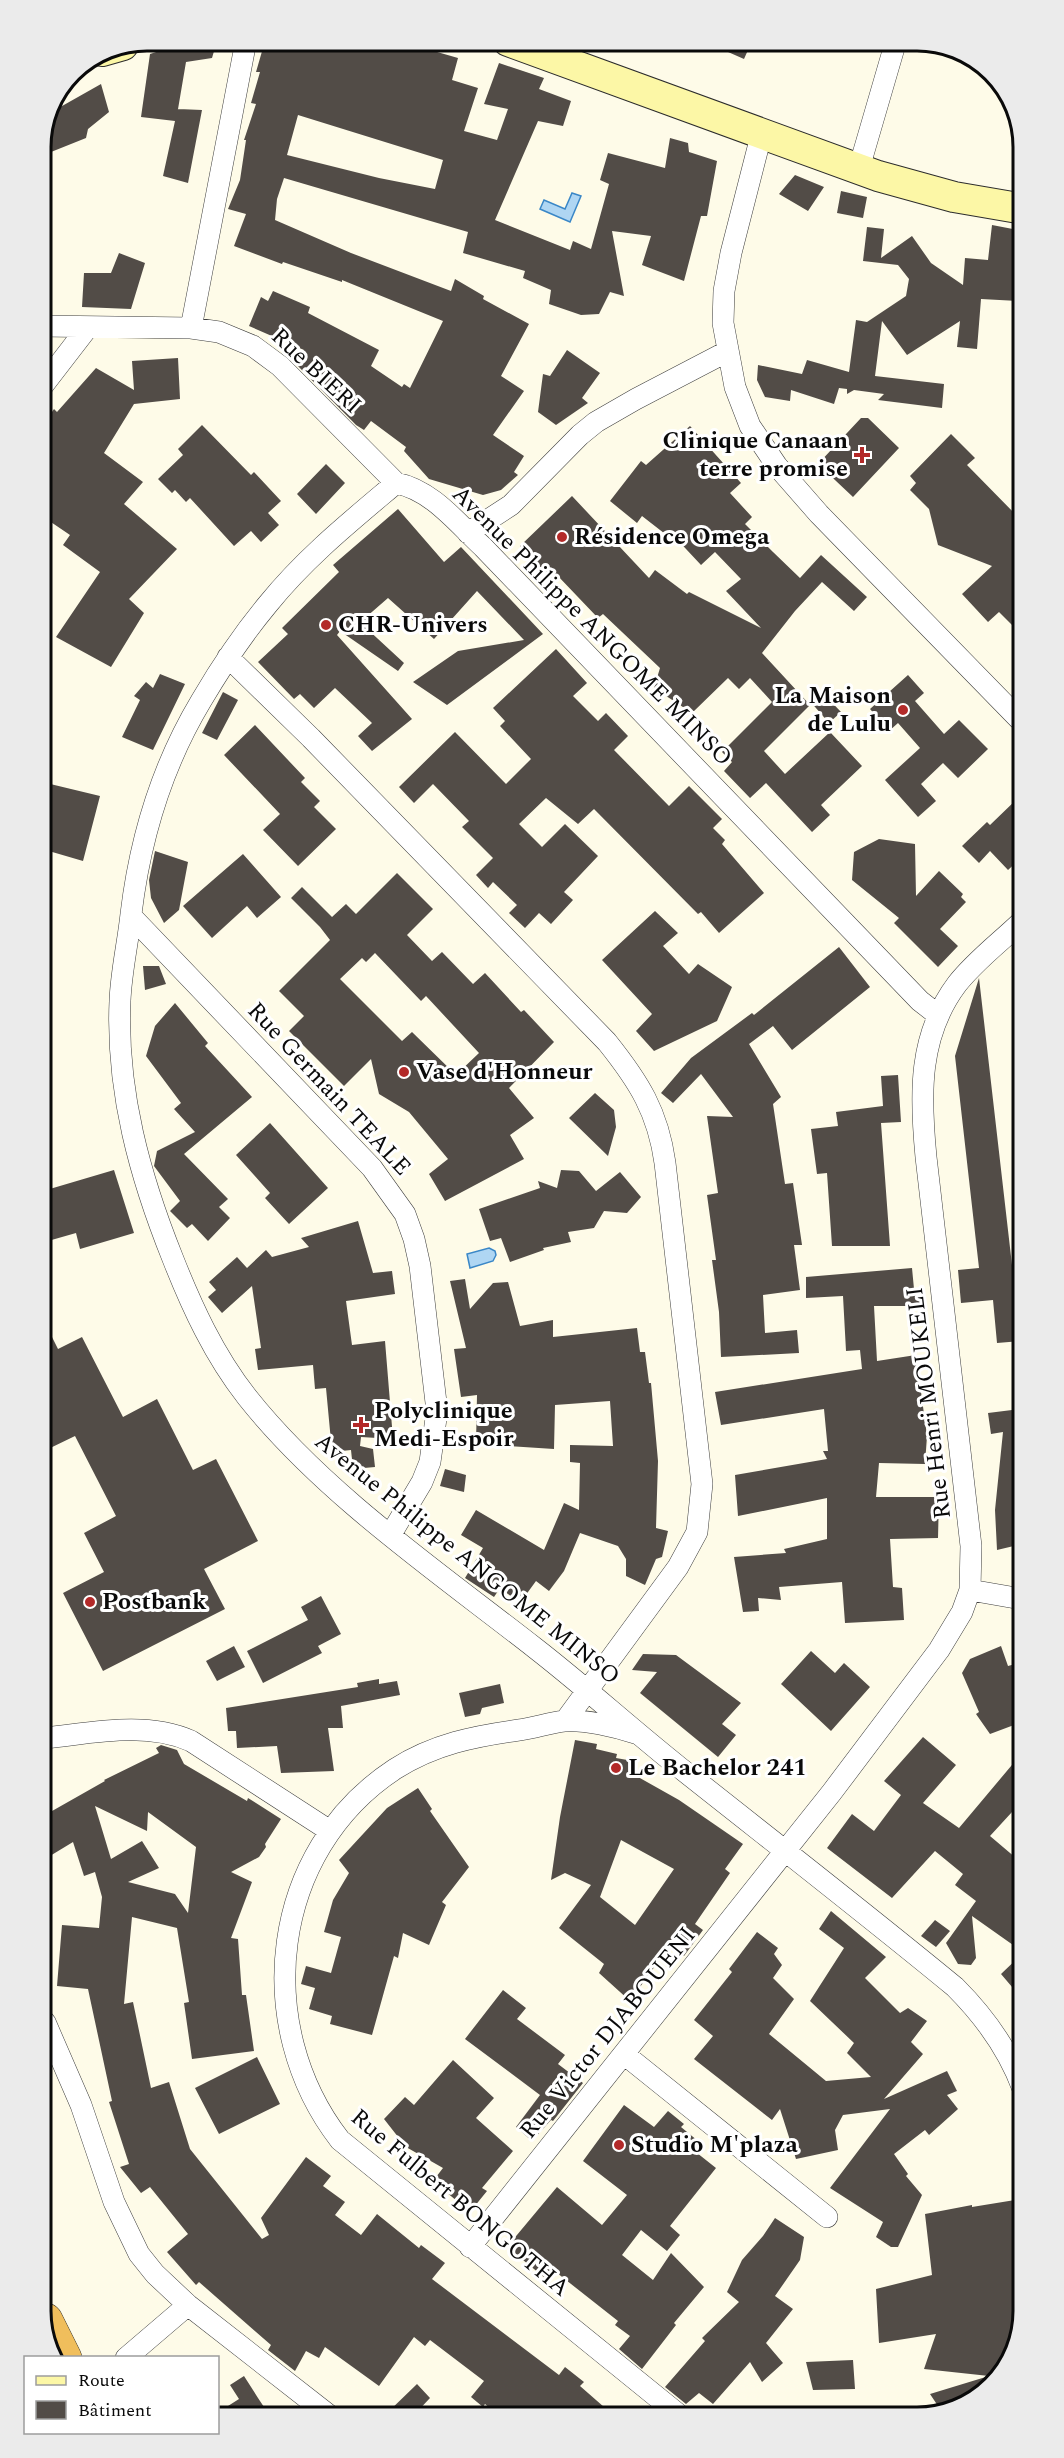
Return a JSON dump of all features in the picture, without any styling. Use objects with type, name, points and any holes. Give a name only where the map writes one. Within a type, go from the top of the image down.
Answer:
[{"type":"highway","points":[[55,2339],[64,2356]]},
{"type":"main road","points":[[536,51],[859,168],[954,197],[1013,207]]},
{"type":"street","points":[[191,328],[244,51]]},
{"type":"street","points":[[859,168],[893,51]]},
{"type":"street","points":[[762,132],[731,253],[724,291],[723,323],[728,351],[735,387],[750,426],[777,466],[869,567],[1013,713]]},
{"type":"street","name":"Rue BIERI","points":[[51,326],[191,328],[219,332],[238,338],[268,355],[396,483]]},
{"type":"street","points":[[51,375],[88,327]]},
{"type":"street","points":[[468,533],[511,505],[580,435],[596,422],[728,351]]},
{"type":"street","name":"Avenue Philippe ANGOME MINSO","points":[[938,1015],[920,1001],[468,533],[425,494],[409,485],[396,483],[335,534],[270,600],[228,657],[199,704],[159,789],[141,848],[121,979],[120,1045],[130,1125],[142,1174],[161,1229],[185,1289],[210,1341],[248,1399],[288,1443],[391,1534],[915,1954],[970,2002],[1000,2043],[1013,2069]]},
{"type":"street","points":[[228,657],[302,729],[607,1042],[640,1086],[656,1118],[665,1163],[700,1458],[700,1517],[692,1544],[678,1567],[565,1721]]},
{"type":"street","name":"Rue Germain TEALE","points":[[131,916],[372,1168],[405,1215],[414,1239],[420,1266],[437,1411],[430,1462],[422,1482],[391,1534]]},
{"type":"street","name":"Rue Henri MOUKELI","points":[[785,1851],[873,1740],[939,1650],[962,1612],[970,1590],[969,1525],[922,1118],[921,1092],[924,1064],[938,1015],[958,983],[1013,930]]},
{"type":"street","points":[[970,1590],[1013,1597]]},
{"type":"street","name":"Rue Fulbert BONGOTHA","points":[[639,1734],[618,1728],[565,1721],[474,1736],[435,1749],[404,1764],[377,1782],[345,1811],[330,1831],[300,1886],[288,1933],[285,1956],[286,2001],[289,2025],[301,2069],[319,2110],[340,2140],[669,2407]]},
{"type":"street","points":[[51,1737],[145,1729],[173,1734],[201,1748],[330,1831]]},
{"type":"street","name":"Rue Victor DJABOUENI","points":[[470,2247],[785,1851]]},
{"type":"street","points":[[51,2036],[81,2105],[114,2202],[139,2254],[155,2274],[188,2305],[318,2407]]},
{"type":"street","points":[[624,2054],[827,2217]]},
{"type":"street","points":[[128,2356],[188,2305]]},
{"type":"water","points":[[572,193],[581,196],[570,222],[540,209],[544,200],[565,209]]},
{"type":"water","points":[[489,1248],[495,1251],[493,1261],[470,1268],[467,1254]]},
{"type":"building","points":[[159,51],[214,51],[212,58],[186,62],[178,109],[202,110],[188,183],[163,176],[175,121],[141,117],[150,54]]},
{"type":"building","points":[[262,51],[434,51],[458,58],[452,80],[478,88],[464,131],[497,140],[508,109],[484,104],[499,63],[544,78],[539,89],[571,101],[563,126],[538,121],[495,220],[570,250],[573,241],[591,249],[609,184],[600,180],[608,153],[665,168],[670,138],[688,143],[689,152],[717,161],[707,216],[701,216],[684,281],[642,265],[651,236],[612,231],[624,296],[610,292],[599,314],[581,315],[549,304],[551,290],[523,278],[525,271],[463,253],[468,232],[284,178],[277,199],[275,220],[351,253],[451,291],[455,279],[484,296],[483,299],[529,324],[501,376],[524,391],[493,435],[524,456],[514,472],[518,475],[501,490],[483,495],[429,479],[404,451],[406,447],[371,421],[364,430],[356,425],[294,362],[304,350],[249,326],[261,297],[268,301],[273,291],[310,307],[308,313],[379,350],[371,366],[402,387],[404,384],[410,388],[443,321],[342,280],[342,282],[283,262],[282,264],[234,246],[246,214],[228,209],[240,180],[246,140],[244,140],[256,104],[251,103],[260,72],[256,72]],"holes":[[[298,115],[443,160],[435,189],[379,178],[287,155]]]},
{"type":"building","points":[[726,51],[748,51],[744,59]]},
{"type":"building","points":[[101,84],[109,112],[88,129],[86,138],[51,152],[54,122],[60,107]]},
{"type":"building","points":[[795,175],[824,187],[808,211],[779,194]]},
{"type":"building","points":[[841,191],[867,197],[863,218],[837,213]]},
{"type":"building","points":[[992,225],[1013,229],[1013,301],[981,299],[977,349],[957,347],[960,321],[907,355],[882,321],[875,376],[944,384],[942,408],[878,400],[884,394],[854,390],[847,394],[847,389],[839,388],[834,404],[791,390],[790,401],[765,397],[757,380],[758,365],[802,374],[807,360],[849,372],[856,320],[867,322],[906,296],[909,279],[898,265],[863,261],[867,227],[884,229],[881,258],[912,236],[931,263],[963,285],[965,258],[988,260]]},
{"type":"building","points":[[119,253],[145,263],[131,309],[82,307],[84,273],[111,273]]},
{"type":"building","points":[[567,350],[600,373],[582,398],[588,403],[556,425],[538,412],[543,374],[550,376]]},
{"type":"building","points":[[178,358],[180,399],[134,404],[104,453],[143,482],[124,504],[177,549],[129,599],[144,613],[111,667],[56,637],[100,572],[63,545],[70,535],[51,522],[51,413],[54,409],[57,412],[96,368],[134,390],[132,361]]},
{"type":"building","points":[[861,418],[868,418],[899,448],[853,497],[818,464]]},
{"type":"building","points":[[202,425],[251,475],[254,472],[281,501],[268,513],[279,525],[261,542],[251,531],[234,546],[190,498],[186,502],[175,490],[172,493],[158,479],[183,455],[178,449]]},
{"type":"building","points":[[690,426],[741,483],[730,493],[752,517],[745,524],[773,552],[800,578],[821,555],[867,597],[854,611],[822,582],[795,611],[762,653],[810,705],[764,751],[785,774],[830,732],[862,766],[821,805],[830,815],[812,832],[766,783],[750,798],[724,771],[732,762],[722,752],[772,702],[750,678],[739,689],[728,678],[692,713],[654,688],[660,668],[603,614],[598,618],[556,574],[551,579],[520,546],[572,496],[649,578],[655,570],[687,594],[689,592],[761,628],[726,591],[741,579],[715,552],[701,565],[672,534],[669,537],[642,516],[637,523],[610,501],[641,461],[646,465]]},
{"type":"building","points":[[951,434],[975,458],[967,465],[1013,512],[1013,626],[999,612],[988,622],[962,594],[992,566],[938,545],[929,509],[910,490],[916,483],[910,476]]},
{"type":"building","points":[[326,464],[345,483],[316,514],[297,494]]},
{"type":"building","points":[[398,509],[444,562],[461,547],[543,634],[447,705],[413,682],[458,651],[524,640],[477,591],[434,639],[388,598],[365,618],[369,621],[364,626],[404,663],[398,671],[340,631],[337,635],[412,719],[372,751],[358,736],[372,723],[335,688],[314,708],[300,694],[294,699],[258,662],[288,634],[282,628],[339,572],[333,565]]},
{"type":"building","points":[[556,649],[587,683],[573,696],[598,721],[606,713],[628,736],[614,750],[669,806],[689,786],[722,819],[713,828],[725,840],[722,844],[764,893],[719,933],[701,912],[698,914],[594,809],[578,824],[546,798],[519,824],[542,847],[565,824],[598,856],[564,892],[573,900],[551,924],[539,913],[525,928],[509,913],[517,905],[493,882],[488,888],[476,875],[493,858],[462,827],[469,821],[433,784],[414,803],[399,787],[455,732],[506,784],[531,759],[500,726],[505,721],[493,708]]},
{"type":"building","points":[[160,674],[185,684],[153,750],[122,737],[140,700],[134,696],[146,682],[153,688]]},
{"type":"building","points":[[908,675],[924,693],[915,701],[944,734],[959,720],[988,749],[958,778],[943,763],[921,784],[936,801],[918,817],[885,780],[920,748],[898,723],[889,731],[870,709]]},
{"type":"building","points":[[820,690],[841,712],[829,723],[809,700]]},
{"type":"building","points":[[223,692],[238,700],[217,740],[202,733]]},
{"type":"building","points":[[255,725],[305,778],[301,782],[320,801],[314,807],[336,829],[298,866],[263,830],[280,814],[224,755]]},
{"type":"building","points":[[51,784],[100,796],[83,861],[51,852]]},
{"type":"building","points":[[1013,803],[1013,865],[1008,870],[990,851],[979,863],[962,846],[987,822],[990,825]]},
{"type":"building","points":[[879,839],[915,844],[916,896],[939,871],[963,894],[961,897],[966,902],[940,929],[958,946],[938,967],[894,923],[899,918],[852,880],[854,852]]},
{"type":"building","points":[[155,851],[188,862],[179,910],[164,923],[151,898],[149,880]]},
{"type":"building","points":[[243,854],[281,897],[257,918],[247,906],[212,938],[183,906]]},
{"type":"building","points":[[397,873],[433,909],[407,935],[432,961],[442,952],[473,984],[485,973],[521,1012],[524,1010],[554,1042],[509,1088],[534,1118],[510,1135],[524,1159],[445,1201],[429,1174],[448,1159],[409,1112],[379,1094],[371,1059],[344,1086],[289,1031],[304,1016],[279,991],[330,940],[291,898],[302,887],[332,917],[346,904],[356,914]],"holes":[[[375,953],[421,1001],[426,996],[479,1053],[456,1075],[412,1032],[402,1041],[340,979],[362,958],[366,962]]]},
{"type":"building","points":[[655,911],[678,933],[663,946],[689,974],[698,964],[732,987],[717,1021],[654,1051],[636,1031],[652,1014],[602,960]]},
{"type":"building","points":[[839,947],[870,987],[792,1050],[773,1026],[749,1044],[781,1097],[773,1104],[785,1184],[793,1183],[802,1245],[794,1245],[800,1290],[763,1295],[765,1333],[797,1330],[799,1353],[721,1357],[719,1312],[712,1260],[716,1260],[707,1195],[718,1193],[707,1116],[733,1117],[701,1074],[673,1103],[661,1093],[691,1058],[752,1013],[754,1015]]},
{"type":"building","points":[[143,966],[159,966],[166,984],[145,990]]},
{"type":"building","points":[[979,978],[1013,1265],[1013,1342],[997,1343],[993,1300],[961,1303],[958,1270],[979,1268],[955,1056]]},
{"type":"building","points":[[175,1003],[208,1043],[205,1046],[252,1097],[184,1154],[228,1199],[219,1207],[230,1218],[208,1241],[192,1224],[187,1228],[170,1211],[180,1201],[154,1166],[157,1151],[195,1132],[174,1109],[181,1103],[146,1056],[155,1026]]},
{"type":"building","points":[[898,1075],[901,1122],[881,1123],[890,1246],[832,1246],[827,1173],[817,1174],[811,1129],[838,1126],[836,1112],[883,1106],[881,1076]]},
{"type":"building","points":[[595,1093],[614,1110],[616,1127],[608,1156],[569,1118]]},
{"type":"building","points":[[270,1123],[328,1188],[289,1224],[265,1198],[270,1193],[236,1155]]},
{"type":"building","points":[[114,1170],[134,1233],[80,1249],[76,1233],[51,1240],[51,1189]]},
{"type":"building","points":[[561,1170],[579,1171],[596,1191],[620,1172],[641,1197],[627,1213],[604,1211],[594,1228],[568,1232],[571,1242],[543,1248],[544,1250],[510,1262],[501,1238],[490,1241],[479,1209],[540,1188],[538,1181],[557,1188]]},
{"type":"building","points":[[358,1221],[373,1273],[392,1271],[395,1294],[346,1301],[352,1345],[385,1341],[393,1439],[361,1437],[360,1446],[373,1449],[375,1467],[353,1469],[351,1450],[332,1452],[326,1388],[315,1389],[313,1365],[258,1370],[255,1349],[261,1348],[252,1286],[222,1313],[208,1297],[216,1290],[209,1282],[237,1257],[247,1268],[266,1250],[272,1257],[309,1247],[301,1238]]},
{"type":"building","points":[[912,1268],[914,1289],[920,1289],[921,1306],[874,1306],[877,1361],[916,1355],[927,1436],[925,1464],[879,1463],[876,1497],[939,1497],[938,1538],[890,1539],[893,1587],[902,1588],[904,1620],[845,1623],[842,1582],[779,1587],[781,1600],[758,1598],[759,1611],[743,1612],[734,1557],[786,1553],[784,1549],[827,1539],[827,1498],[738,1516],[735,1475],[827,1459],[823,1451],[828,1451],[824,1409],[721,1425],[715,1392],[862,1369],[860,1350],[846,1351],[843,1296],[806,1298],[806,1277]]},
{"type":"building","points":[[465,1279],[470,1309],[493,1283],[508,1282],[520,1326],[553,1320],[553,1337],[637,1328],[640,1352],[645,1352],[649,1383],[651,1383],[658,1461],[656,1528],[668,1531],[662,1557],[656,1559],[645,1585],[626,1576],[626,1559],[618,1546],[580,1533],[564,1571],[549,1591],[536,1581],[520,1603],[500,1588],[494,1597],[465,1578],[483,1548],[461,1535],[476,1510],[544,1550],[564,1503],[579,1510],[580,1463],[570,1462],[570,1445],[613,1446],[610,1401],[555,1405],[554,1449],[476,1444],[477,1395],[461,1397],[454,1349],[466,1348],[450,1281]]},
{"type":"building","points":[[51,1335],[58,1349],[82,1337],[123,1417],[157,1399],[193,1470],[216,1459],[258,1541],[204,1569],[225,1609],[103,1671],[63,1593],[104,1572],[84,1533],[116,1516],[75,1436],[51,1448]]},
{"type":"building","points":[[1013,1410],[1013,1546],[997,1550],[995,1510],[1003,1432],[991,1434],[988,1413]]},
{"type":"building","points":[[445,1469],[466,1475],[464,1492],[440,1486]]},
{"type":"building","points":[[321,1596],[341,1634],[318,1646],[322,1653],[263,1683],[247,1651],[308,1620],[301,1607]]},
{"type":"building","points":[[234,1646],[245,1667],[217,1681],[206,1661]]},
{"type":"building","points":[[1001,1646],[1008,1666],[1013,1665],[1013,1725],[990,1734],[976,1714],[979,1712],[962,1673],[970,1659]]},
{"type":"building","points":[[811,1651],[835,1673],[844,1663],[870,1687],[831,1731],[781,1684]]},
{"type":"building","points":[[643,1654],[676,1655],[741,1703],[722,1724],[736,1735],[718,1757],[640,1693],[657,1672],[632,1670]]},
{"type":"building","points":[[379,1679],[379,1684],[397,1681],[400,1695],[341,1706],[343,1728],[328,1728],[334,1771],[281,1773],[277,1746],[237,1748],[236,1731],[228,1731],[226,1708],[358,1687],[357,1683]]},
{"type":"building","points":[[500,1684],[504,1703],[482,1708],[480,1714],[465,1717],[459,1693]]},
{"type":"building","points":[[923,1737],[956,1765],[923,1803],[959,1828],[1013,1764],[1013,1813],[990,1836],[1013,1855],[1013,1945],[972,1916],[976,1958],[971,1965],[958,1964],[946,1943],[976,1901],[955,1885],[963,1874],[935,1851],[892,1898],[827,1848],[852,1814],[874,1831],[901,1795],[884,1781]]},
{"type":"building","points":[[575,1740],[597,1744],[596,1749],[617,1754],[616,1758],[633,1761],[631,1773],[679,1800],[743,1844],[725,1869],[730,1873],[695,1924],[703,1930],[684,1956],[670,1945],[630,2001],[599,1973],[604,1964],[559,1928],[591,1885],[565,1873],[551,1880]],"holes":[[[621,1840],[674,1869],[635,1925],[600,1897]]]},
{"type":"building","points":[[161,1745],[177,1750],[184,1764],[247,1801],[248,1798],[281,1819],[259,1857],[231,1872],[252,1882],[231,1938],[238,1939],[242,1995],[246,1995],[254,2051],[192,2059],[184,2003],[189,2002],[177,1928],[132,1917],[124,2004],[133,2002],[151,2088],[169,2082],[190,2149],[262,2239],[269,2235],[261,2218],[306,2157],[331,2176],[323,2186],[345,2202],[335,2215],[361,2235],[377,2214],[419,2248],[421,2245],[445,2263],[432,2279],[559,2375],[565,2367],[584,2382],[580,2386],[604,2407],[489,2407],[485,2404],[483,2407],[471,2397],[484,2381],[430,2340],[425,2346],[414,2337],[379,2386],[325,2347],[319,2358],[306,2351],[295,2371],[268,2350],[271,2345],[199,2282],[196,2285],[167,2252],[188,2234],[150,2187],[141,2193],[120,2167],[129,2164],[109,2102],[112,2101],[88,1989],[57,1986],[62,1925],[99,1928],[102,1897],[95,1872],[84,1876],[73,1842],[51,1855],[51,1812],[104,1780],[159,1753],[156,1748]],"holes":[[[95,1806],[147,1831],[148,1812],[196,1847],[188,1913],[175,1894],[128,1882],[159,1868],[142,1841],[111,1859]]]},
{"type":"building","points":[[418,1788],[432,1809],[430,1811],[469,1867],[442,1902],[446,1905],[429,1945],[403,1933],[398,1958],[394,1956],[372,2035],[330,2024],[332,2016],[309,2009],[315,1988],[301,1984],[306,1966],[331,1973],[341,1937],[324,1932],[333,1900],[349,1873],[339,1860],[387,1808]]},
{"type":"building","points":[[831,1911],[886,1957],[865,1978],[900,2013],[908,2008],[927,2021],[911,2042],[923,2054],[884,2099],[947,2071],[957,2091],[947,2095],[958,2109],[929,2135],[925,2130],[894,2154],[908,2174],[906,2176],[922,2195],[898,2247],[891,2247],[876,2237],[883,2222],[830,2188],[890,2109],[843,2115],[835,2130],[838,2150],[796,2159],[780,2109],[772,2120],[694,2059],[713,2036],[694,2020],[732,1972],[729,1969],[757,1932],[778,1948],[774,1954],[782,1965],[773,1978],[794,1999],[769,2034],[826,2081],[871,2077],[847,2053],[854,2043],[810,2001],[844,1948],[819,1929]]},
{"type":"building","points":[[935,1920],[950,1931],[936,1947],[921,1936]]},
{"type":"building","points":[[1013,1963],[1013,1988],[1001,1974]]},
{"type":"building","points":[[503,1990],[526,2008],[517,2019],[565,2055],[558,2064],[583,2083],[553,2121],[551,2120],[532,2141],[516,2127],[540,2095],[465,2039]]},
{"type":"building","points":[[257,2057],[280,2104],[219,2134],[195,2088]]},
{"type":"building","points":[[453,2060],[494,2098],[476,2118],[513,2151],[482,2188],[487,2191],[470,2212],[433,2181],[443,2168],[406,2147],[384,2119],[405,2097],[414,2105]]},
{"type":"building","points":[[624,2105],[654,2127],[668,2111],[684,2124],[681,2127],[698,2141],[692,2149],[716,2168],[670,2226],[680,2235],[667,2251],[641,2230],[622,2255],[653,2280],[671,2253],[704,2287],[674,2323],[676,2325],[642,2369],[619,2349],[630,2336],[615,2325],[618,2321],[552,2269],[545,2278],[507,2247],[557,2187],[602,2225],[627,2195],[583,2161]]},
{"type":"building","points":[[1013,2200],[1012,2323],[1010,2336],[1003,2353],[987,2376],[924,2369],[936,2334],[879,2343],[876,2289],[932,2275],[925,2214],[972,2205],[972,2207]]},
{"type":"building","points":[[775,2218],[804,2237],[800,2260],[775,2296],[793,2309],[766,2343],[783,2363],[762,2382],[750,2362],[713,2404],[699,2393],[686,2404],[665,2387],[705,2341],[702,2338],[739,2302],[727,2292],[742,2260]]},
{"type":"building","points":[[853,2360],[855,2389],[813,2390],[806,2362]]},
{"type":"building","points":[[244,2376],[264,2407],[229,2407],[239,2399],[230,2385]]},
{"type":"building","points":[[986,2377],[975,2387],[948,2402],[937,2405],[930,2394]]},
{"type":"building","points":[[417,2384],[430,2398],[422,2407],[393,2407]]},
{"type":"place","name":"Clinique Canaan terre promise","points":[[862,455]]},
{"type":"place","name":"Résidence Omega","points":[[562,537]]},
{"type":"place","name":"CHR-Univers","points":[[326,625]]},
{"type":"place","name":"La Maison de Lulu","points":[[903,710]]},
{"type":"place","name":"Vase d'Honneur","points":[[404,1072]]},
{"type":"place","name":"Polyclinique Medi-Espoir","points":[[361,1425]]},
{"type":"place","name":"Postbank","points":[[90,1602]]},
{"type":"place","name":"Le Bachelor 241","points":[[616,1768]]},
{"type":"place","name":"Studio M'plaza","points":[[619,2145]]}]
